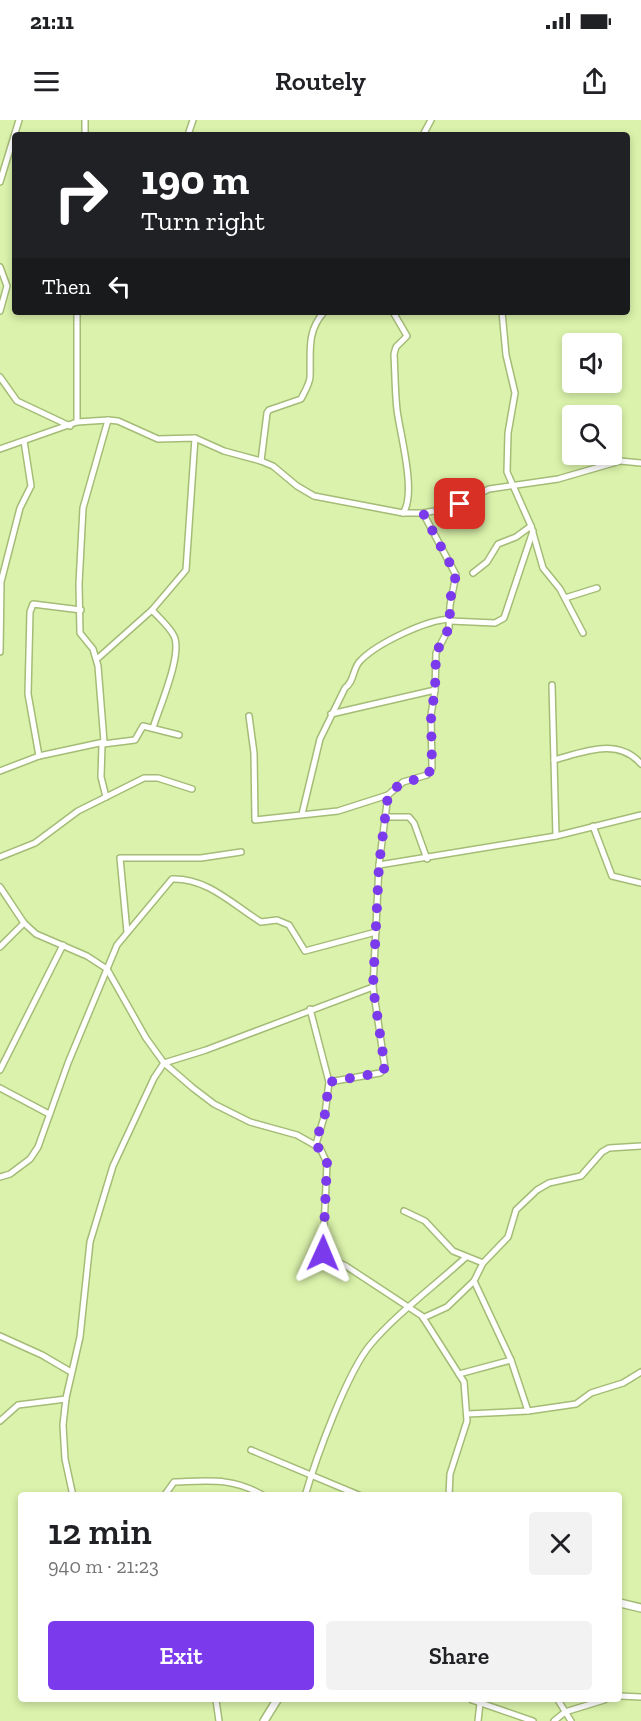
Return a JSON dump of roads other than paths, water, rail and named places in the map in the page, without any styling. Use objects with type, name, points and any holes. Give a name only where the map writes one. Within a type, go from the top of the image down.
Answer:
[{"type":"street","points":[[0,182],[12,143]]},
{"type":"street","points":[[0,267],[7,286],[0,311]]},
{"type":"street","points":[[7,286],[12,286]]},
{"type":"street","points":[[77,315],[77,423]]},
{"type":"street","points":[[261,461],[267,413],[269,410],[302,399],[310,378],[310,340],[322,315]]},
{"type":"street","points":[[395,315],[407,336],[396,347],[394,354],[397,411],[407,488],[407,503],[403,513]]},
{"type":"street","points":[[502,315],[506,354],[515,393],[506,458],[513,486],[532,529],[543,568],[565,598],[583,633]]},
{"type":"street","points":[[0,377],[16,401],[70,426]]},
{"type":"street","points":[[106,797],[101,777],[102,700],[97,659],[81,637],[79,584],[83,513],[108,420]]},
{"type":"street","points":[[0,449],[77,423],[108,420],[158,439],[195,438],[224,451],[273,465],[297,486],[314,496],[403,513],[423,513],[450,508],[489,489],[558,479],[620,461],[641,463]]},
{"type":"street","points":[[97,659],[152,610],[187,567],[195,438]]},
{"type":"street","points":[[0,652],[3,574],[20,508],[31,486],[24,441]]},
{"type":"street","points":[[249,716],[254,753],[254,818],[257,820],[338,811],[388,795],[403,782],[430,772],[433,752],[431,715],[435,690],[436,653],[447,633],[456,571],[445,557],[423,513]]},
{"type":"street","points":[[473,573],[489,560],[498,544],[532,529]]},
{"type":"street","points":[[302,814],[314,760],[331,714],[345,688],[351,683],[356,665],[382,645],[428,623],[450,620],[495,623],[504,618],[532,529]]},
{"type":"street","points":[[565,598],[597,588]]},
{"type":"street","points":[[39,756],[28,694],[30,612],[33,604],[81,610]]},
{"type":"street","points":[[152,610],[170,631],[176,644],[172,666],[153,729]]},
{"type":"street","points":[[552,685],[556,836]]},
{"type":"street","points":[[331,714],[435,690]]},
{"type":"street","points":[[0,771],[39,756],[135,740],[141,726],[179,735]]},
{"type":"street","points":[[554,760],[613,748],[624,749],[641,764]]},
{"type":"street","points":[[0,857],[35,843],[78,812],[151,777],[192,789]]},
{"type":"street","points":[[329,1082],[378,1073],[385,1068],[373,987],[379,865],[388,795]]},
{"type":"street","points":[[379,865],[427,859],[488,846],[556,836],[641,815]]},
{"type":"street","points":[[386,817],[409,817],[414,823],[427,859]]},
{"type":"street","points":[[593,826],[612,876],[640,880]]},
{"type":"street","points":[[127,932],[120,858],[201,858],[241,852]]},
{"type":"street","points":[[0,1177],[10,1174],[30,1159],[38,1147],[117,945],[174,879],[209,888],[261,922],[277,920],[289,925],[306,951],[376,932]]},
{"type":"street","points":[[0,887],[24,923],[36,934],[63,945],[107,969],[146,1038],[164,1063],[214,1104],[258,1125],[297,1135],[315,1144],[323,1153],[327,1163],[323,1250],[325,1256],[346,1266],[423,1318],[464,1382],[468,1414],[450,1474],[449,1492]]},
{"type":"street","points":[[0,947],[24,923]]},
{"type":"street","points":[[0,1070],[63,945]]},
{"type":"street","points":[[72,1492],[65,1459],[66,1399],[80,1337],[90,1242],[113,1166],[154,1078],[164,1063],[206,1050],[373,987]]},
{"type":"street","points":[[310,1009],[329,1082],[325,1114],[315,1144]]},
{"type":"street","points":[[0,1088],[49,1114]]},
{"type":"street","points":[[423,1318],[447,1307],[474,1281],[483,1263],[508,1237],[516,1210],[537,1190],[549,1184],[581,1176],[602,1152],[609,1148],[641,1146]]},
{"type":"street","points":[[404,1211],[425,1221],[453,1251],[483,1263]]},
{"type":"street","points":[[306,1492],[311,1473],[352,1375],[370,1345],[466,1257]]},
{"type":"street","points":[[474,1281],[511,1360],[528,1411]]},
{"type":"street","points":[[0,1336],[42,1355],[71,1372]]},
{"type":"street","points":[[459,1374],[511,1360]]},
{"type":"street","points":[[468,1414],[528,1411],[576,1404],[591,1394],[623,1383],[641,1372]]},
{"type":"street","points":[[0,1421],[18,1406],[66,1399]]},
{"type":"street","points":[[251,1450],[352,1492]]},
{"type":"street","points":[[167,1492],[174,1482],[224,1481],[243,1484],[257,1492]]},
{"type":"street","points":[[622,1603],[641,1608]]},
{"type":"street","points":[[622,1696],[641,1697]]},
{"type":"street","points":[[216,1702],[219,1721]]},
{"type":"street","points":[[264,1721],[276,1702]]},
{"type":"street","points":[[559,1702],[571,1721]]},
{"type":"street","points":[[554,1721],[565,1712],[598,1702]]},
{"type":"street","points":[[478,1721],[480,1703],[533,1721]]}]
